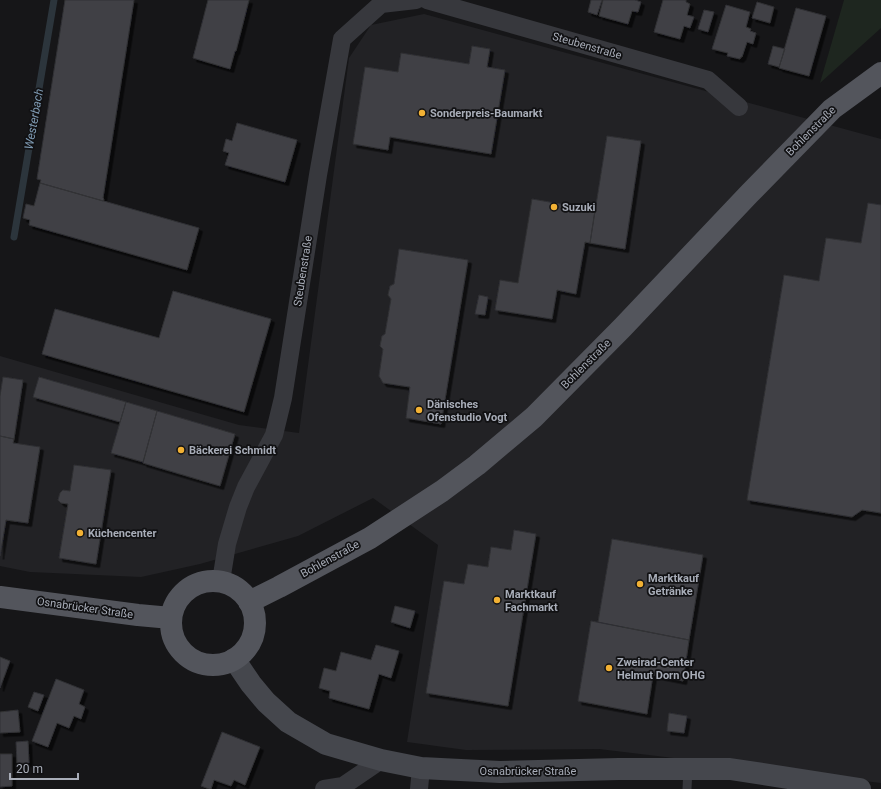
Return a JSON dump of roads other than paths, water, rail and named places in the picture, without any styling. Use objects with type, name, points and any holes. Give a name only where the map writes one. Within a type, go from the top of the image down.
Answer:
[{"type":"main road","name":"Bohlenstraße","points":[[249,602],[370,538],[442,491],[477,465],[534,417],[623,327],[832,109],[881,73]]},
{"type":"main road","points":[[221,581],[232,585],[242,592],[249,602],[254,614],[255,627],[251,640],[244,651],[234,659],[221,664],[208,665],[195,661],[184,654],[176,644],[171,631],[173,607],[179,597],[198,583],[221,581]]},
{"type":"main road","name":"Osnabrücker Straße","points":[[0,597],[171,618]]},
{"type":"street","name":"Steubenstraße","points":[[221,581],[228,544],[238,507],[246,487],[274,434],[283,398],[318,175],[342,39],[381,4],[416,0]]},
{"type":"street","name":"Steubenstraße","points":[[427,0],[708,80],[739,107]]},
{"type":"street","name":"Osnabrücker Straße","points":[[234,659],[251,684],[266,702],[288,722],[326,744],[381,760],[420,778],[500,772],[687,779],[730,769],[860,789]]},
{"type":"street","points":[[324,789],[343,786],[381,760]]},
{"type":"waterway","name":"Westerbach","points":[[14,237],[54,0]]},
{"type":"place","name":"Sonderpreis-Baumarkt","points":[[422,113]]},
{"type":"place","name":"Suzuki","points":[[554,207]]},
{"type":"place","name":"Dänisches Ofenstudio Vogt","points":[[419,410]]},
{"type":"place","name":"Bäckerei Schmidt","points":[[181,450]]},
{"type":"place","name":"Küchencenter","points":[[80,533]]},
{"type":"place","name":"Marktkauf Getränke","points":[[640,584]]},
{"type":"place","name":"Marktkauf Fachmarkt","points":[[497,600]]},
{"type":"place","name":"Zweirad-Center Helmut Dorn OHG","points":[[609,668]]}]
